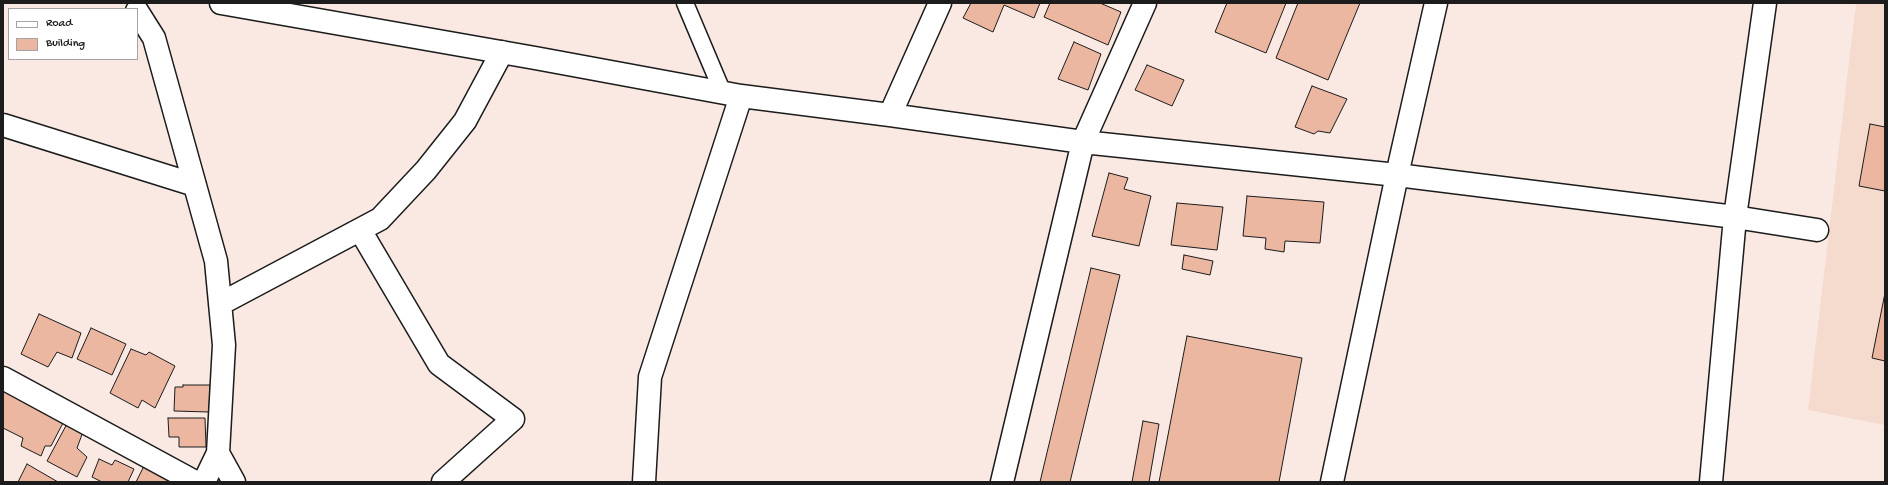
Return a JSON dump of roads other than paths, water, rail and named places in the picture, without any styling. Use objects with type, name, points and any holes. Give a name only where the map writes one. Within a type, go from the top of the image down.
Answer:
[{"type":"street","points":[[221,3],[502,52],[732,95],[1084,142],[1397,175],[1735,217],[1817,230]]},
{"type":"street","points":[[890,115],[940,3]]},
{"type":"street","points":[[1002,482],[1084,142],[1144,3]]},
{"type":"street","points":[[1332,482],[1397,175],[1436,3]]},
{"type":"street","points":[[1711,482],[1735,217],[1765,3]]},
{"type":"street","points":[[138,13],[154,38],[216,261],[224,345],[218,453],[204,482]]},
{"type":"street","points":[[220,304],[380,219],[426,170],[465,121],[502,52]]},
{"type":"street","points":[[644,482],[650,377],[732,95]]},
{"type":"street","points":[[3,125],[195,185]]},
{"type":"street","points":[[360,230],[439,364],[513,419],[443,482]]},
{"type":"street","points":[[3,378],[195,482]]},
{"type":"street","points":[[218,453],[234,482]]},
{"type":"lane","points":[[685,3],[732,95]]}]
